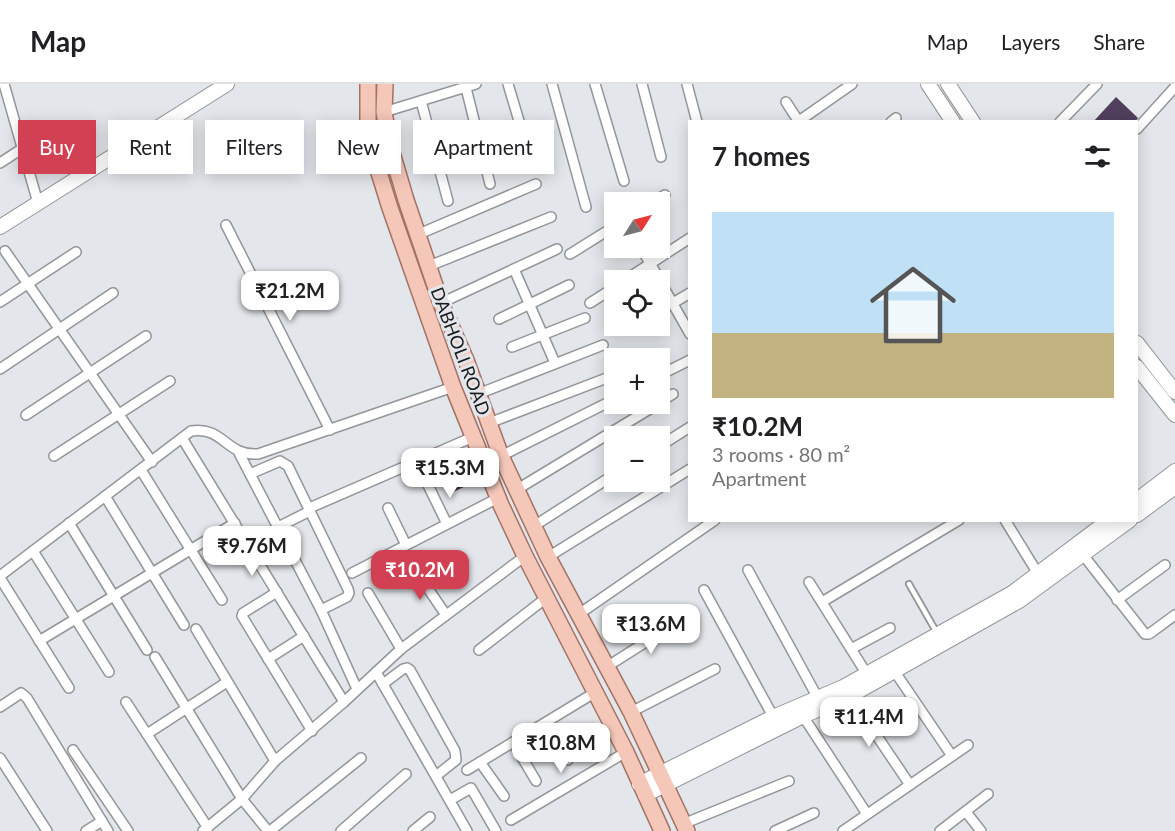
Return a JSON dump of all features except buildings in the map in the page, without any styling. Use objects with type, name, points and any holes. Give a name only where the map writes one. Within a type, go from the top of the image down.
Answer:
[{"type":"main road","name":"DABHOLI ROAD","points":[[368,84],[368,131],[371,147],[453,387],[498,498],[525,556],[626,752],[662,831]]},
{"type":"main road","name":"DABHOLI ROAD","points":[[386,84],[384,112],[390,146],[441,303],[501,456],[548,557],[608,666],[685,827]]},
{"type":"street","points":[[0,227],[227,84]]},
{"type":"street","points":[[384,112],[476,84]]},
{"type":"street","points":[[508,84],[519,120]]},
{"type":"street","points":[[552,84],[586,207]]},
{"type":"street","points":[[595,84],[624,181]]},
{"type":"street","points":[[642,84],[661,157]]},
{"type":"street","points":[[687,84],[696,120]]},
{"type":"street","points":[[800,120],[852,84]]},
{"type":"street","points":[[928,84],[952,120]]},
{"type":"street","points":[[948,84],[972,120]]},
{"type":"street","points":[[1062,120],[1097,84]]},
{"type":"street","points":[[465,86],[490,184]]},
{"type":"street","points":[[1138,128],[1175,87]]},
{"type":"street","points":[[4,92],[18,136]]},
{"type":"street","points":[[421,101],[448,201]]},
{"type":"street","points":[[786,102],[798,120]]},
{"type":"street","points":[[0,163],[18,151]]},
{"type":"street","points":[[30,174],[38,203]]},
{"type":"street","points":[[419,234],[536,184]]},
{"type":"street","points":[[429,266],[551,217]]},
{"type":"street","points":[[226,225],[330,430]]},
{"type":"street","points":[[570,254],[604,233]]},
{"type":"street","points":[[640,270],[688,239]]},
{"type":"street","points":[[441,303],[557,249]]},
{"type":"street","points":[[5,251],[152,462]]},
{"type":"street","points":[[0,302],[76,252]]},
{"type":"street","points":[[647,258],[654,270]]},
{"type":"street","points":[[514,269],[555,363]]},
{"type":"street","points":[[499,319],[569,285]]},
{"type":"street","points":[[0,369],[113,293]]},
{"type":"street","points":[[590,303],[604,294]]},
{"type":"street","points":[[673,303],[688,294]]},
{"type":"street","points":[[670,298],[688,330]]},
{"type":"street","points":[[512,347],[585,318]]},
{"type":"street","points":[[26,415],[146,336]]},
{"type":"street","points":[[1138,344],[1175,392]]},
{"type":"street","points":[[478,394],[603,345]]},
{"type":"street","points":[[670,370],[688,361]]},
{"type":"street","points":[[1138,368],[1175,415]]},
{"type":"street","points":[[489,423],[604,379]]},
{"type":"street","points":[[54,456],[170,381]]},
{"type":"street","points":[[239,453],[258,454],[453,387]]},
{"type":"street","points":[[501,456],[604,404]]},
{"type":"street","points":[[516,490],[641,414]]},
{"type":"street","points":[[670,440],[688,428]]},
{"type":"street","points":[[69,688],[0,577],[191,431],[203,430],[214,433],[239,453],[321,610],[357,689]]},
{"type":"street","points":[[278,527],[312,508],[473,437]]},
{"type":"street","points":[[182,438],[344,702]]},
{"type":"street","points":[[250,474],[280,461],[284,462],[312,508],[349,593],[347,597],[321,610]]},
{"type":"street","points":[[141,470],[222,600]]},
{"type":"street","points":[[548,557],[688,470]]},
{"type":"street","points":[[1138,514],[1175,471]]},
{"type":"street","points":[[534,526],[604,481]]},
{"type":"street","points":[[428,485],[447,524]]},
{"type":"street","points":[[1138,500],[1175,487]]},
{"type":"street","points":[[105,496],[184,625]]},
{"type":"street","points":[[352,573],[498,498]]},
{"type":"street","points":[[388,508],[406,545]]},
{"type":"street","points":[[579,614],[712,522]]},
{"type":"street","points":[[822,602],[956,522]]},
{"type":"street","points":[[1006,522],[1042,579]]},
{"type":"street","points":[[1079,551],[1107,522]]},
{"type":"street","points":[[776,723],[803,716],[843,687],[869,678],[988,612],[1012,593],[1042,579],[1079,551],[1127,522]]},
{"type":"street","points":[[69,523],[147,650]]},
{"type":"street","points":[[39,641],[235,523]]},
{"type":"street","points":[[33,551],[109,672]]},
{"type":"street","points":[[1079,551],[1145,634],[1149,634],[1175,615]]},
{"type":"street","points":[[126,702],[205,829],[242,799],[275,761],[401,649],[525,556]]},
{"type":"street","points":[[1117,600],[1165,565]]},
{"type":"street","points":[[748,570],[820,703]]},
{"type":"street","points":[[416,571],[446,615]]},
{"type":"street","points":[[809,582],[869,678]]},
{"type":"street","points":[[704,590],[776,723]]},
{"type":"street","points":[[277,592],[243,613],[242,616],[312,730]]},
{"type":"street","points":[[368,593],[401,649]]},
{"type":"street","points":[[479,650],[546,598]]},
{"type":"street","points":[[608,666],[679,621]]},
{"type":"street","points":[[851,650],[890,628]]},
{"type":"street","points":[[196,629],[275,761]]},
{"type":"street","points":[[268,659],[304,636]]},
{"type":"street","points":[[155,657],[242,799],[269,831],[361,758]]},
{"type":"street","points":[[891,666],[952,756]]},
{"type":"street","points":[[383,684],[403,669],[410,670],[455,751],[456,760],[436,776]]},
{"type":"street","points":[[631,712],[715,669]]},
{"type":"street","points":[[376,672],[467,831]]},
{"type":"street","points":[[642,790],[820,703],[850,696],[869,678]]},
{"type":"street","points":[[147,734],[227,682]]},
{"type":"street","points":[[0,707],[21,693],[27,698],[108,831]]},
{"type":"street","points":[[467,770],[594,693]]},
{"type":"street","points":[[850,696],[910,785]]},
{"type":"street","points":[[803,716],[867,814]]},
{"type":"street","points":[[546,723],[568,760]]},
{"type":"street","points":[[513,742],[536,781]]},
{"type":"street","points":[[843,831],[968,745]]},
{"type":"street","points":[[74,750],[128,831]]},
{"type":"street","points":[[511,820],[626,752]]},
{"type":"street","points":[[0,758],[47,831]]},
{"type":"street","points":[[480,762],[504,796]]},
{"type":"street","points":[[341,831],[406,774]]},
{"type":"street","points":[[685,827],[789,781]]},
{"type":"street","points":[[450,800],[471,788],[496,831]]},
{"type":"street","points":[[940,831],[988,795]]},
{"type":"street","points":[[966,812],[981,831]]},
{"type":"street","points":[[776,831],[813,813]]},
{"type":"street","points":[[413,831],[430,817]]},
{"type":"street","points":[[86,831],[102,820]]},
{"type":"lane","points":[[909,585],[940,639]]}]
